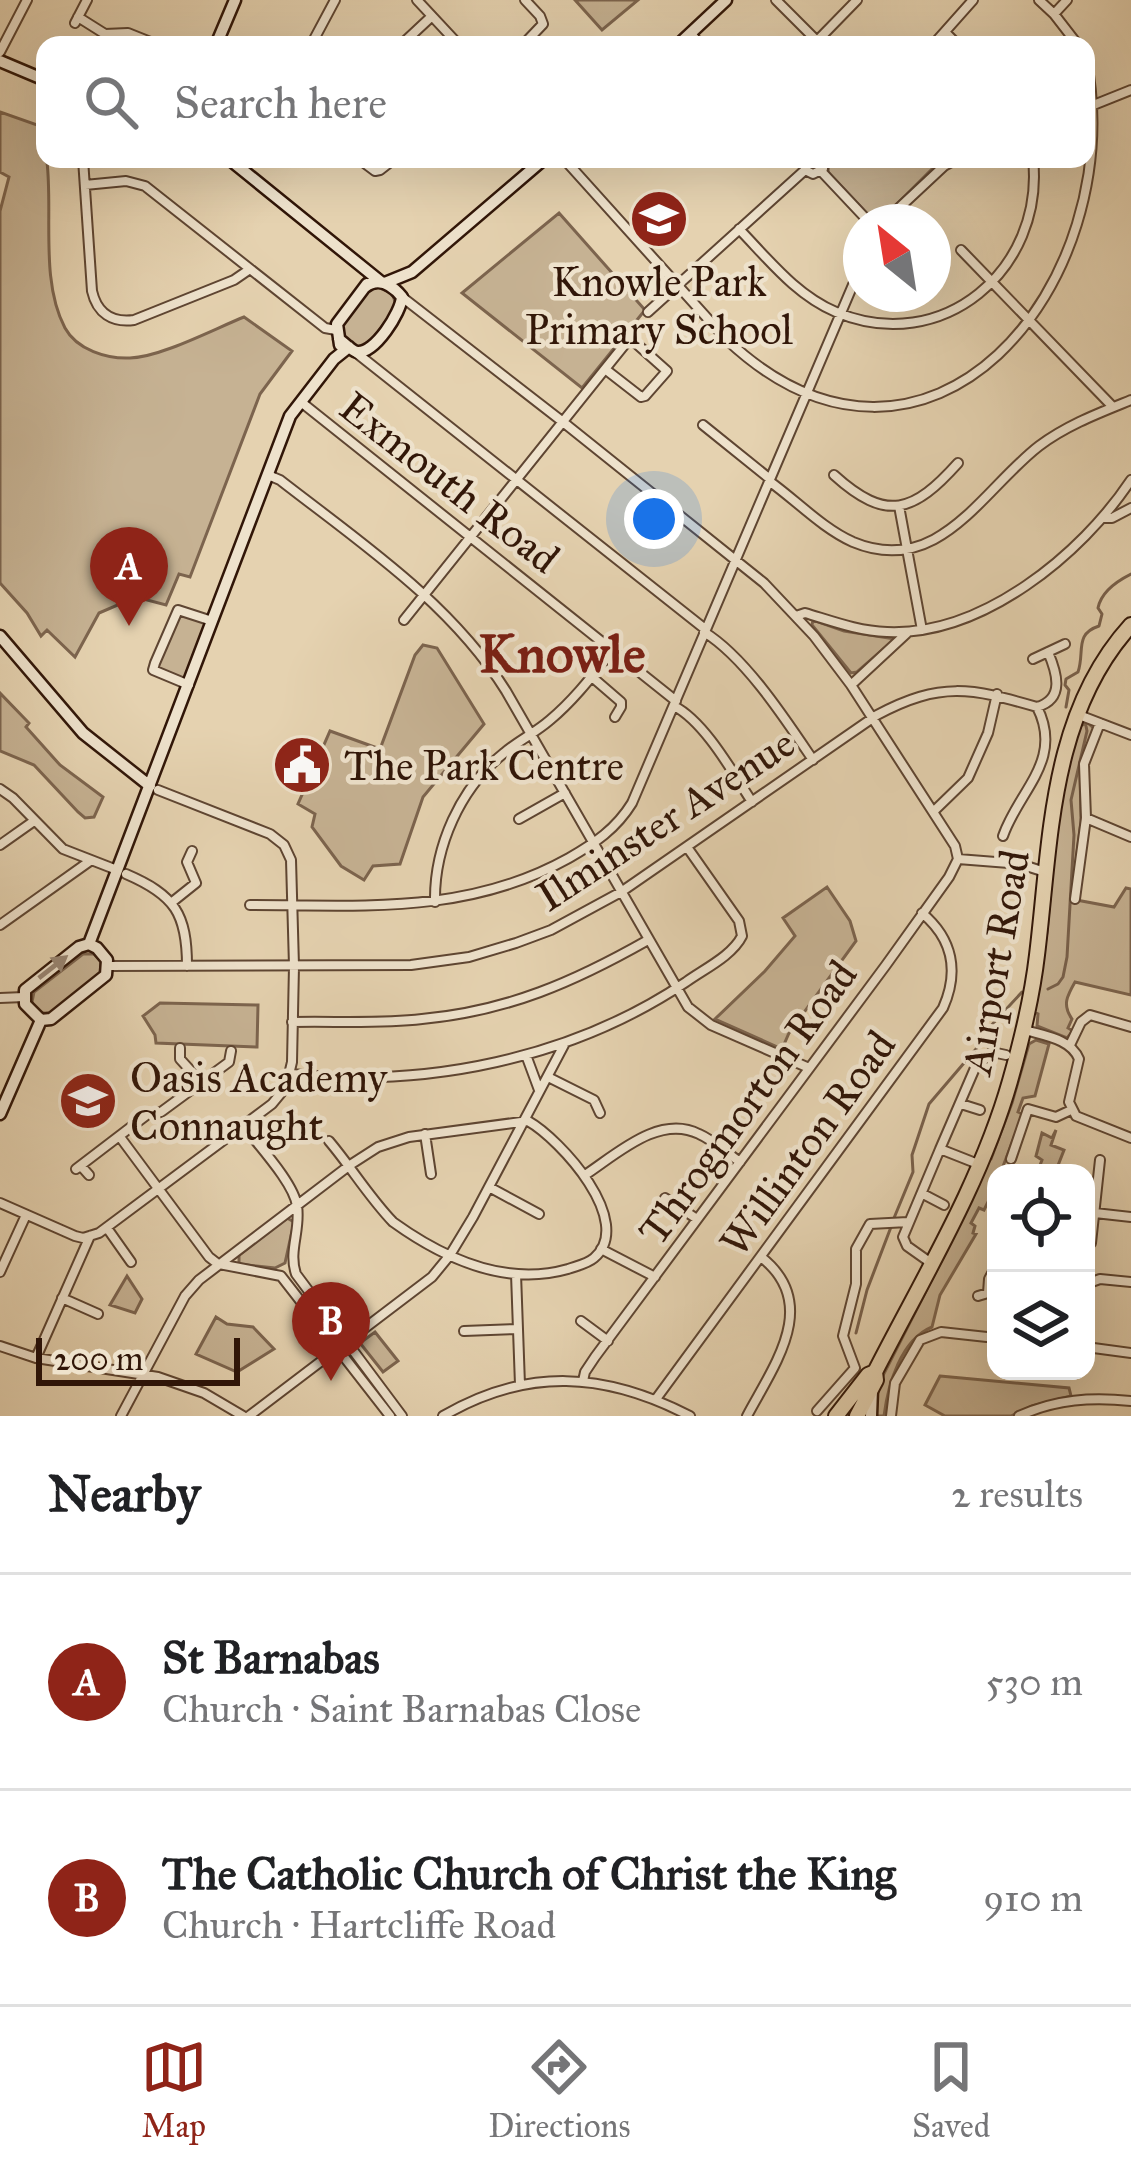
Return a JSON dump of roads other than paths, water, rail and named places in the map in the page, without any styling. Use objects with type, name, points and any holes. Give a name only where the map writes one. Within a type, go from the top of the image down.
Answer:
[{"type":"highway","name":"Airport Road","points":[[875,1372],[932,1263],[1000,1113],[1024,1029],[1037,958],[1060,772],[1096,672],[1131,625]]},
{"type":"highway","points":[[875,1372],[872,1389],[854,1413],[868,1375],[875,1372]]},
{"type":"street","points":[[27,0],[0,57],[36,75]]},
{"type":"street","points":[[87,0],[77,20],[105,34],[136,36]]},
{"type":"street","points":[[220,36],[235,0]]},
{"type":"street","points":[[316,36],[335,0]]},
{"type":"street","points":[[417,0],[451,36]]},
{"type":"street","points":[[525,0],[543,24],[532,36]]},
{"type":"street","points":[[776,0],[812,36]]},
{"type":"street","points":[[825,36],[857,0]]},
{"type":"street","points":[[941,36],[973,0]]},
{"type":"street","points":[[1039,0],[1071,36]]},
{"type":"street","points":[[1054,14],[1066,0]]},
{"type":"street","points":[[689,36],[721,2]]},
{"type":"street","points":[[411,36],[432,16]]},
{"type":"street","points":[[945,32],[949,36]]},
{"type":"street","points":[[1095,103],[1131,90]]},
{"type":"street","points":[[1105,98],[1111,118]]},
{"type":"street","points":[[84,168],[92,291],[107,317],[134,320],[234,280],[250,269]]},
{"type":"street","points":[[245,168],[736,560],[796,616],[874,718],[955,846],[958,859],[1030,863],[1049,845]]},
{"type":"street","points":[[365,287],[412,272],[533,168]]},
{"type":"street","points":[[572,168],[740,352],[775,377],[827,399],[872,406],[945,400]]},
{"type":"street","points":[[648,312],[801,168]]},
{"type":"street","points":[[806,168],[812,175],[823,168]]},
{"type":"street","points":[[901,204],[934,168]]},
{"type":"street","points":[[739,229],[805,294],[840,314],[886,323],[924,320],[959,307],[992,283],[1014,255],[1030,218],[1034,168]]},
{"type":"street","points":[[821,172],[852,204]]},
{"type":"street","points":[[85,185],[126,181],[145,186],[325,328],[363,352],[372,347]]},
{"type":"street","points":[[961,250],[1113,407]]},
{"type":"street","points":[[369,270],[365,287],[340,318],[345,342],[705,631],[747,673],[813,760]]},
{"type":"street","points":[[398,313],[412,272]]},
{"type":"street","points":[[371,365],[367,356],[398,313],[416,307]]},
{"type":"street","points":[[250,905],[434,902],[478,895],[516,884],[593,844],[616,825],[632,803],[843,307]]},
{"type":"street","points":[[1048,341],[1059,329]]},
{"type":"street","points":[[404,620],[515,479],[630,338],[667,370],[641,397],[605,369]]},
{"type":"street","points":[[89,944],[105,958],[105,977],[41,1021],[24,997],[27,988],[89,944],[154,788],[290,416],[345,342]]},
{"type":"street","points":[[703,425],[849,540],[877,548],[907,548],[956,526],[1004,476],[1055,435],[1131,400]]},
{"type":"street","name":"Exmouth Road","points":[[300,401],[675,703],[710,742],[752,802]]},
{"type":"street","points":[[834,475],[872,502],[899,506],[925,496],[958,463]]},
{"type":"street","points":[[268,475],[424,595],[475,646],[688,1007],[711,1025],[808,1068]]},
{"type":"street","points":[[796,616],[805,613],[872,631],[908,632],[980,610],[1060,560],[1104,518],[1131,480]]},
{"type":"street","points":[[899,506],[922,630]]},
{"type":"street","points":[[1104,518],[1131,508]]},
{"type":"street","points":[[188,685],[153,670],[155,663],[178,610],[212,621]]},
{"type":"street","points":[[851,685],[908,632]]},
{"type":"street","points":[[0,636],[83,734],[154,788],[278,840],[291,860],[294,966],[291,1074],[280,1095],[243,1125],[90,1236],[75,1236],[0,1203]]},
{"type":"street","points":[[1034,659],[1064,644]]},
{"type":"street","points":[[434,902],[440,857],[461,803],[496,759],[553,718],[613,650]]},
{"type":"street","points":[[1003,836],[1040,768],[1047,742],[1037,707],[1054,699],[1057,684],[1048,652]]},
{"type":"street","points":[[592,677],[621,702],[615,717]]},
{"type":"street","name":"Ilminster Avenue","points":[[108,966],[411,965],[516,944],[621,892],[904,701],[932,693],[977,691],[1037,707]]},
{"type":"street","points":[[934,812],[968,778],[988,733],[997,694]]},
{"type":"street","points":[[1078,714],[1131,735]]},
{"type":"street","points":[[1075,899],[1086,818],[1084,764],[1100,723]]},
{"type":"street","points":[[0,789],[63,849],[151,885],[171,903],[186,928],[187,966]]},
{"type":"street","points":[[520,818],[565,793]]},
{"type":"street","points":[[1021,804],[1030,812]]},
{"type":"street","points":[[1086,818],[1131,837]]},
{"type":"street","points":[[0,845],[34,821]]},
{"type":"street","points":[[291,1074],[424,1074],[479,1066],[565,1043],[676,988],[733,949],[742,936],[739,921],[687,847]]},
{"type":"street","points":[[171,903],[196,883],[187,862],[192,851]]},
{"type":"street","name":"Throgmorton Road","points":[[583,1381],[608,1340],[950,877],[958,859]]},
{"type":"street","points":[[0,926],[90,861]]},
{"type":"street","points":[[1020,864],[1046,872]]},
{"type":"street","name":"Willinton Road","points":[[656,1399],[937,1018],[953,976],[952,958],[940,931],[922,913]]},
{"type":"street","points":[[292,1022],[416,1020],[484,1010],[559,987],[648,940]]},
{"type":"street","points":[[0,998],[24,997]]},
{"type":"street","points":[[1070,1046],[1090,1016],[1131,1027]]},
{"type":"street","points":[[0,1114],[4,1095],[41,1021]]},
{"type":"street","points":[[1024,1029],[1070,1046],[1079,1060],[1070,1095],[1076,1116],[1131,1138]]},
{"type":"street","points":[[0,1346],[36,1358],[143,1373],[204,1393],[246,1416],[424,1285],[450,1255],[565,1043]]},
{"type":"street","points":[[180,1048],[180,1059],[201,1082]]},
{"type":"street","points":[[89,1175],[79,1167],[149,1114],[163,1116],[183,1095],[229,1063],[231,1051]]},
{"type":"street","points":[[932,1263],[907,1246],[903,1237],[908,1222],[975,1068],[992,1052],[1006,1055]]},
{"type":"street","points":[[526,1055],[540,1092]]},
{"type":"street","points":[[548,1077],[594,1100],[601,1114]]},
{"type":"street","points":[[961,1104],[980,1110]]},
{"type":"street","points":[[1011,1159],[1028,1108],[1056,1117],[1071,1110]]},
{"type":"street","points":[[121,1416],[185,1296],[218,1264],[297,1204],[350,1166],[385,1144],[528,1121],[584,1174],[604,1223],[601,1249],[588,1262],[562,1270],[516,1274],[478,1267],[392,1222],[350,1166],[329,1141]]},
{"type":"street","points":[[243,1125],[294,1193],[294,1270],[391,1416]]},
{"type":"street","points":[[584,1174],[654,1132],[669,1128],[698,1133],[740,1162]]},
{"type":"street","points":[[425,1134],[431,1174]]},
{"type":"street","points":[[119,1137],[209,1257],[218,1264],[281,1276],[402,1416]]},
{"type":"street","points":[[940,1149],[979,1165]]},
{"type":"street","points":[[1100,1160],[1095,1213],[1131,1217]]},
{"type":"street","points":[[489,1187],[538,1214]]},
{"type":"street","points":[[922,1194],[944,1205]]},
{"type":"street","points":[[665,1198],[697,1219]]},
{"type":"street","points":[[0,1272],[26,1215]]},
{"type":"street","points":[[817,1411],[855,1369],[843,1336],[856,1284],[856,1249],[870,1224],[908,1222]]},
{"type":"street","points":[[107,1228],[131,1262]]},
{"type":"street","points":[[36,1358],[90,1236]]},
{"type":"street","points":[[601,1249],[655,1277]]},
{"type":"street","points":[[747,1416],[782,1351],[790,1320],[783,1282],[761,1257]]},
{"type":"street","points":[[516,1274],[520,1384]]},
{"type":"street","points":[[1095,1281],[1131,1282]]},
{"type":"street","points":[[62,1298],[98,1314]]},
{"type":"street","points":[[581,1321],[608,1340]]},
{"type":"street","points":[[464,1331],[518,1329]]},
{"type":"street","points":[[891,1416],[895,1383],[920,1340],[941,1332],[987,1337]]},
{"type":"street","points":[[1095,1348],[1131,1353]]},
{"type":"street","points":[[443,1416],[520,1384],[583,1381],[656,1399],[690,1416]]},
{"type":"street","points":[[1019,1416],[1063,1401],[1106,1398],[1129,1401],[1126,1416]]},
{"type":"waterway","points":[[1066,707],[1066,679],[1078,672],[1086,634],[1099,626],[1102,597],[1131,574]]},
{"type":"waterway","points":[[1048,989],[1063,977],[1067,957],[1074,835],[1071,800],[1086,726]]},
{"type":"waterway","points":[[894,1218],[913,1172],[912,1155],[929,1104],[1022,992]]},
{"type":"waterway","points":[[856,1333],[891,1227]]},
{"type":"place","name":"Knowle Park Primary School","points":[[659,219]]},
{"type":"place","name":"St Barnabas","points":[[129,626]]},
{"type":"place","name":"The Park Centre","points":[[302,765]]},
{"type":"place","name":"Oasis Academy Connaught","points":[[88,1101]]},
{"type":"place","name":"The Catholic Church of Christ the King","points":[[331,1381]]},
{"type":"district","name":"Knowle","points":[[562,653]]}]
